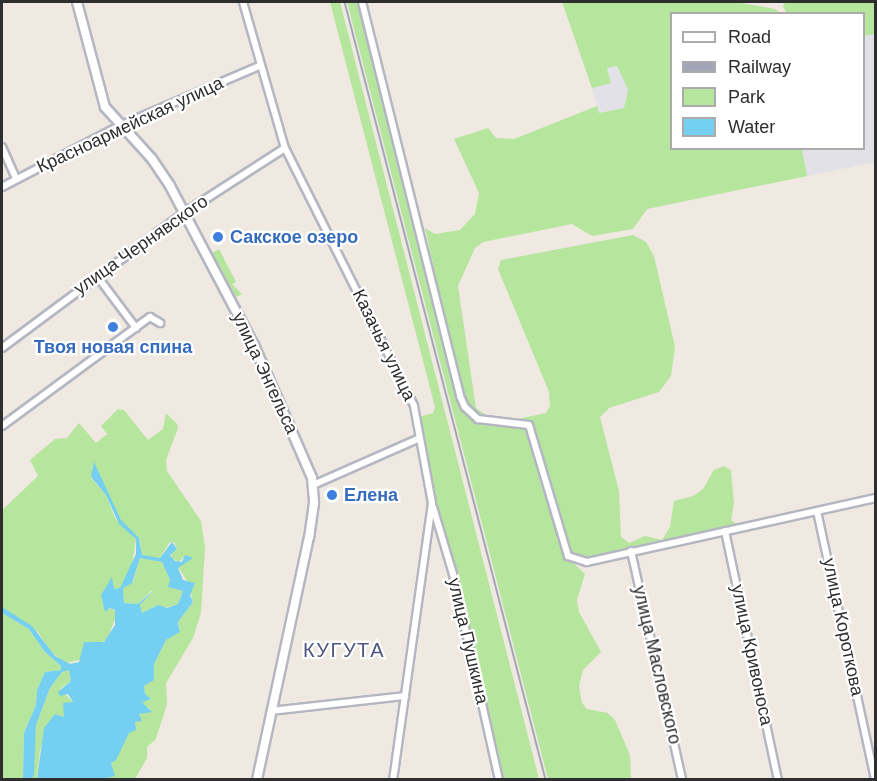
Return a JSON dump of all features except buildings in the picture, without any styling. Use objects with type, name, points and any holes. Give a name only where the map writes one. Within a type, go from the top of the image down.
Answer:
[{"type":"street","name":"улица Энгельса","points":[[77,2],[100,96],[119,126],[159,168],[184,213],[263,364],[313,485],[307,552],[257,780]]},
{"type":"street","name":"Казачья улица","points":[[243,2],[285,148],[406,386],[432,503],[393,780]]},
{"type":"street","points":[[362,2],[465,407],[478,418],[529,425],[567,556],[587,562],[876,498]]},
{"type":"street","name":"Красноармейская улица","points":[[2,187],[119,126],[260,66]]},
{"type":"street","points":[[2,147],[16,179]]},
{"type":"street","name":"улица Чернявского","points":[[2,348],[184,213],[285,148]]},
{"type":"street","points":[[97,276],[136,328]]},
{"type":"street","points":[[2,426],[136,328],[153,317],[160,322]]},
{"type":"street","points":[[313,485],[418,439]]},
{"type":"street","name":"улица Пушкина","points":[[432,503],[453,574],[500,780]]},
{"type":"street","name":"улица Короткова","points":[[817,511],[875,780]]},
{"type":"street","name":"улица Кривоноса","points":[[725,531],[778,780]]},
{"type":"street","name":"улица Масловского","points":[[631,551],[682,780]]},
{"type":"street","points":[[271,711],[405,696]]},
{"type":"shaded area","points":[[875,34],[875,162],[807,176],[802,150],[865,150],[865,36]]},
{"type":"shaded area","points":[[617,66],[628,90],[624,108],[599,113],[592,88],[611,83],[607,68]]},
{"type":"green space","points":[[330,2],[340,2],[539,779],[504,779],[421,437],[419,417],[433,413],[435,407]]},
{"type":"green space","points":[[347,2],[358,2],[456,395],[472,419],[525,427],[529,431],[564,554],[585,574],[577,600],[579,612],[601,652],[583,670],[579,686],[582,703],[587,709],[608,713],[615,720],[630,755],[631,779],[548,779]]},
{"type":"green space","points":[[562,2],[736,2],[775,9],[779,12],[670,12],[670,150],[802,150],[807,176],[647,209],[633,229],[592,236],[572,224],[483,242],[475,248],[458,286],[476,408],[489,417],[472,409],[461,389],[425,228],[435,234],[460,230],[475,214],[479,193],[454,139],[488,128],[496,138],[514,139],[597,106],[599,113],[624,108],[628,90],[617,66],[607,68],[611,83],[592,88]]},
{"type":"green space","points":[[785,2],[875,2],[875,34],[865,36],[865,12],[786,12],[783,7]]},
{"type":"green space","points":[[633,235],[646,242],[654,256],[675,347],[671,376],[659,392],[609,408],[600,417],[619,491],[621,537],[629,543],[645,536],[662,540],[670,527],[674,501],[693,496],[703,489],[714,470],[724,466],[731,470],[734,503],[731,520],[737,525],[602,554],[584,557],[573,553],[571,557],[534,426],[526,419],[518,419],[546,413],[550,406],[549,392],[498,269],[501,260]]},
{"type":"green space","points":[[219,249],[236,282],[232,284],[242,294],[232,299],[209,255]]},
{"type":"green space","points":[[118,409],[124,410],[148,440],[163,429],[166,413],[177,424],[178,428],[166,460],[167,471],[201,521],[205,548],[201,613],[193,638],[166,683],[167,704],[156,739],[147,747],[147,758],[135,779],[101,779],[113,776],[111,763],[140,714],[151,709],[142,705],[143,700],[151,700],[145,694],[144,686],[154,676],[154,664],[166,640],[180,629],[178,622],[193,602],[188,582],[178,567],[191,558],[185,556],[179,562],[172,558],[171,552],[177,549],[174,542],[169,543],[160,558],[142,556],[140,541],[121,521],[94,465],[91,478],[106,495],[115,518],[136,539],[131,570],[120,588],[114,589],[112,578],[105,591],[105,611],[112,608],[117,614],[107,639],[99,644],[84,642],[83,659],[66,663],[51,652],[38,632],[2,607],[2,510],[38,476],[30,460],[55,439],[67,438],[79,423],[96,443],[107,434],[101,426]]},
{"type":"green space","points":[[140,558],[162,562],[170,580],[169,587],[183,591],[178,604],[165,608],[158,605],[142,613],[140,605],[153,591],[138,604],[124,603],[123,588],[133,581]]},
{"type":"green space","points":[[2,613],[29,629],[44,651],[61,666],[61,670],[45,672],[37,690],[36,705],[24,733],[23,779],[2,779]]},
{"type":"green space","points":[[69,670],[71,681],[60,689],[73,702],[64,717],[55,714],[40,750],[37,779],[32,779],[36,725],[50,688],[62,672]]},
{"type":"water","points":[[94,462],[121,520],[139,538],[142,555],[160,558],[172,542],[177,549],[170,555],[175,561],[182,562],[185,555],[193,558],[178,568],[183,580],[195,583],[190,595],[193,602],[178,622],[180,632],[166,640],[154,664],[154,680],[144,686],[145,694],[151,699],[142,702],[152,712],[139,714],[142,721],[135,722],[136,730],[129,733],[116,760],[111,763],[115,776],[101,779],[37,779],[44,728],[55,714],[64,717],[63,703],[73,702],[68,694],[60,696],[58,692],[71,681],[69,670],[62,672],[50,688],[36,725],[34,775],[32,779],[23,779],[24,733],[36,705],[37,690],[45,672],[61,670],[61,666],[44,651],[29,629],[2,613],[2,607],[32,626],[55,656],[70,664],[79,662],[84,642],[104,642],[115,625],[115,610],[110,608],[105,612],[101,595],[112,577],[114,589],[120,588],[136,554],[136,539],[119,524],[106,495],[91,477]],"holes":[[[140,558],[162,562],[170,580],[168,587],[183,591],[178,604],[167,608],[158,605],[142,613],[140,605],[154,590],[138,604],[124,603],[123,588],[132,583]]]},
{"type":"railway","points":[[345,2],[546,780]]},
{"type":"place","name":"Сакское озеро","points":[[218,237]]},
{"type":"place","name":"Твоя новая спина","points":[[113,327]]},
{"type":"place","name":"Елена","points":[[332,495]]},
{"type":"district","name":"КУГУТА","points":[[344,650]]}]
